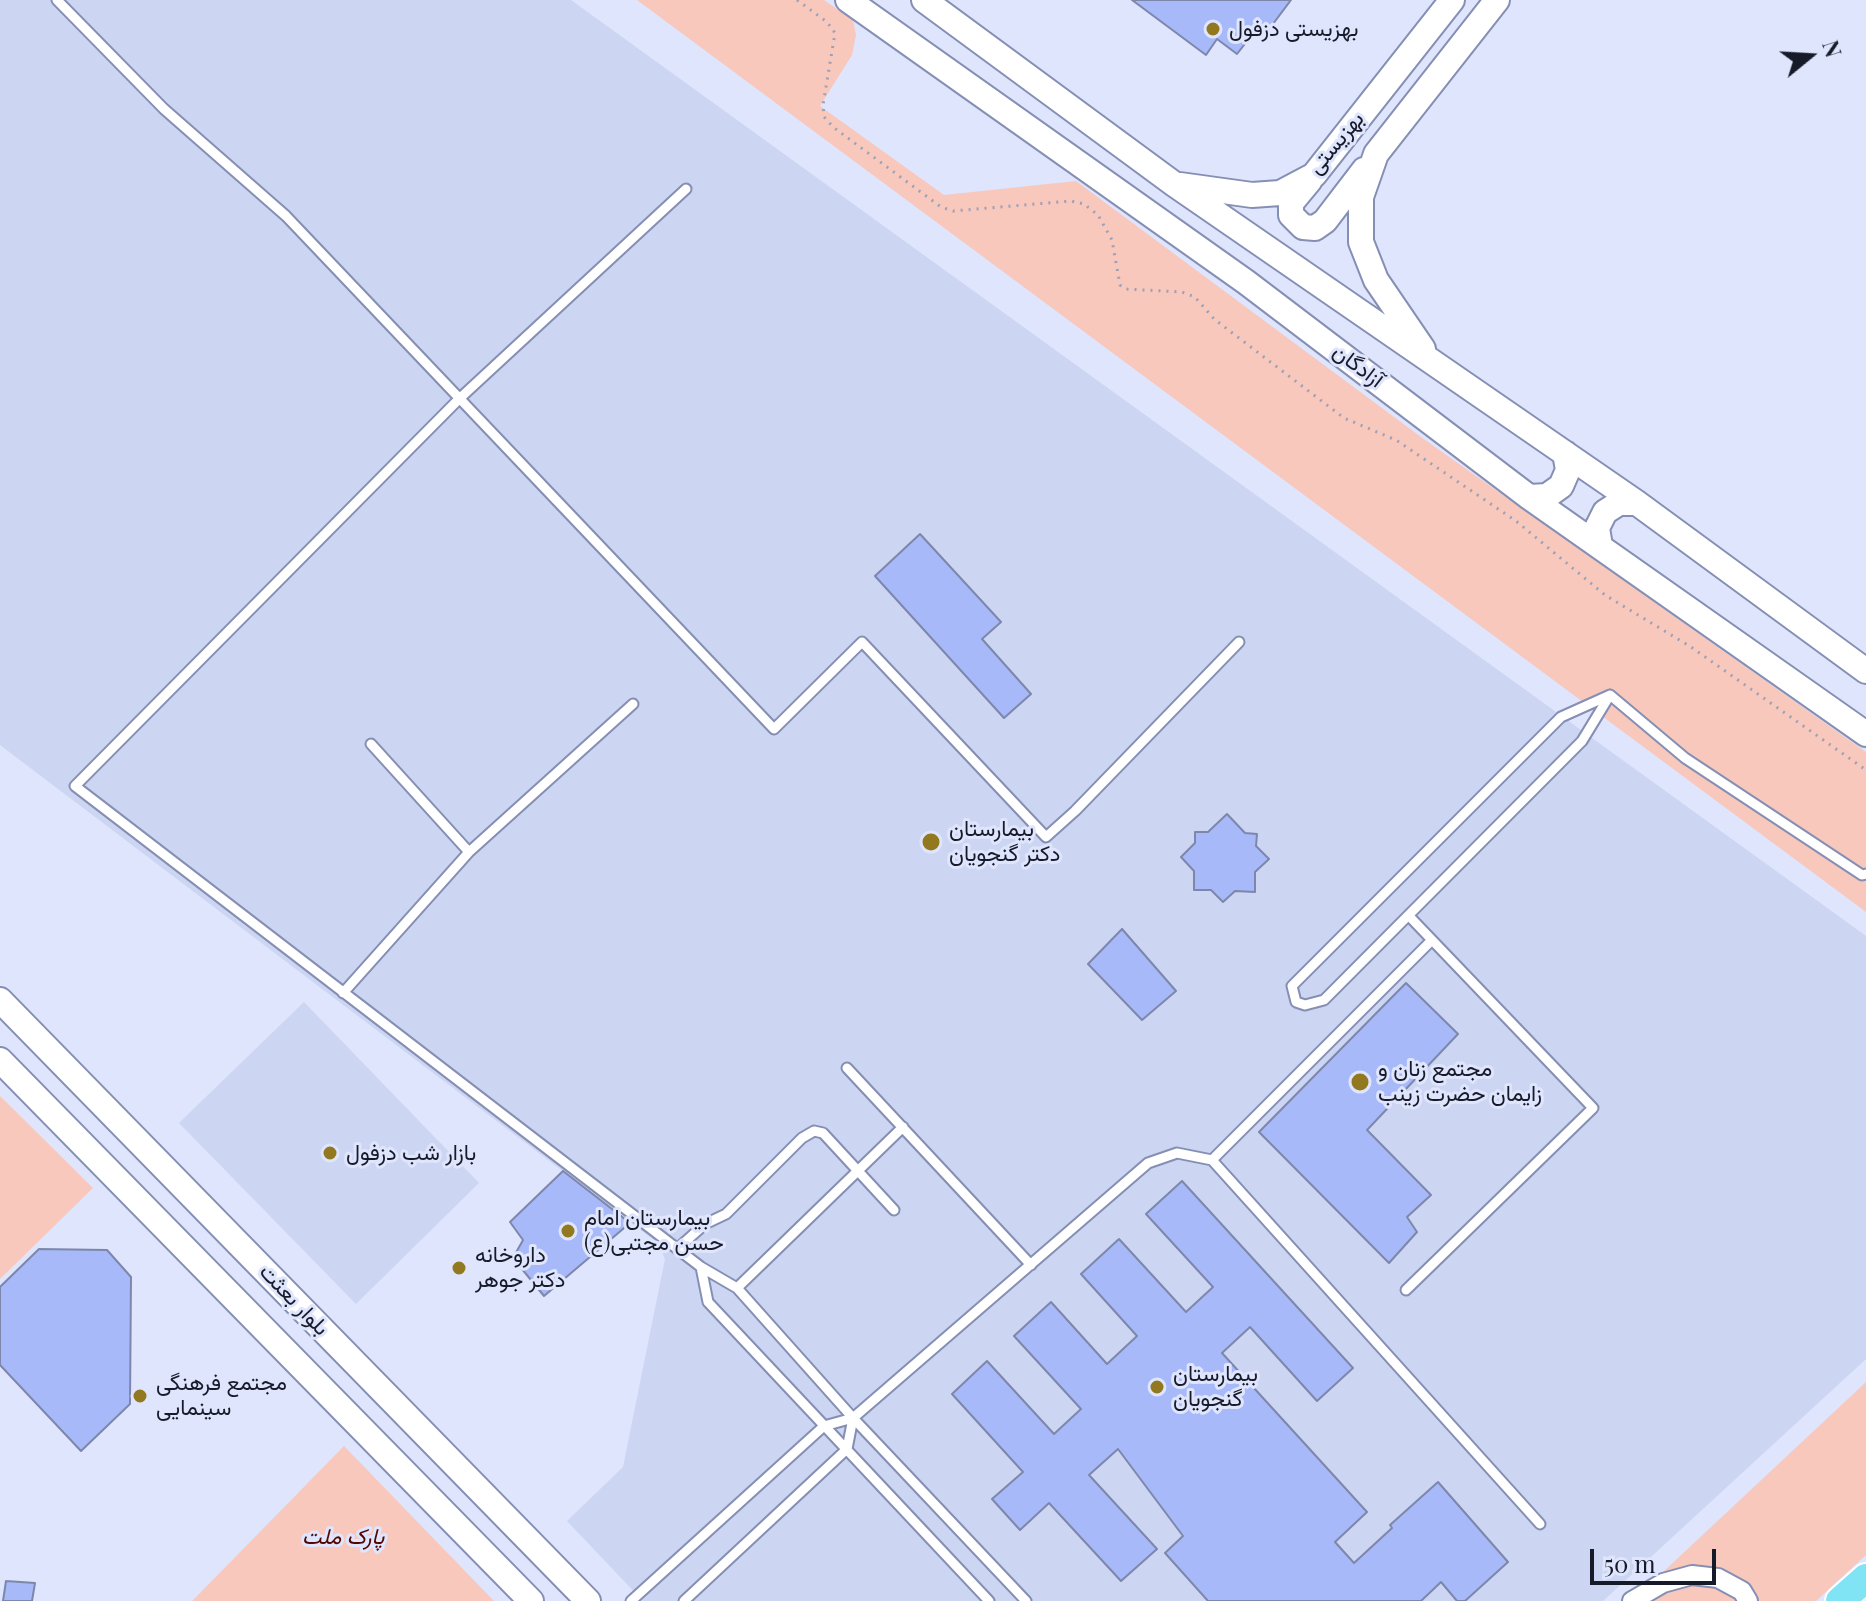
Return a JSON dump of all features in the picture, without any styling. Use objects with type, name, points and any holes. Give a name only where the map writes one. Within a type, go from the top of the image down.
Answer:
[{"type":"main road","name":"آزادگان","points":[[848,0],[1246,282],[1529,497],[1866,734]]},
{"type":"main road","name":"آزادگان","points":[[924,0],[1174,184],[1637,503],[1866,671]]},
{"type":"main road","name":"بهزیستی","points":[[1174,184],[1252,195],[1280,193],[1314,175],[1452,0]]},
{"type":"main road","points":[[1314,175],[1291,203],[1291,215],[1303,227],[1315,228],[1325,221],[1497,0]]},
{"type":"main road","points":[[1376,154],[1361,197],[1361,242],[1376,280],[1432,361]]},
{"type":"main road","points":[[1529,497],[1547,496],[1561,486],[1568,470],[1565,453]]},
{"type":"main road","points":[[1600,546],[1597,528],[1605,512],[1619,503],[1637,503]]},
{"type":"main road","points":[[1841,652],[1866,662]]},
{"type":"main road","name":"بلوار بعثت","points":[[0,1000],[588,1601]]},
{"type":"main road","points":[[0,1052],[25,1026]]},
{"type":"main road","name":"بلوار بعثت","points":[[0,1060],[531,1601]]},
{"type":"main road","points":[[274,1338],[275,1314],[289,1309],[306,1313]]},
{"type":"main road","points":[[1840,1601],[1866,1578]]},
{"type":"street","points":[[1632,1601],[1663,1583],[1692,1575],[1718,1578],[1742,1591],[1748,1601]]},
{"type":"lane","points":[[57,0],[164,109],[286,216],[774,729],[862,642],[1046,837],[1239,642]]},
{"type":"lane","points":[[686,189],[459,399],[75,786],[677,1249],[737,1288],[853,1418],[1026,1601]]},
{"type":"lane","points":[[1610,695],[1685,758],[1862,875],[1866,874]]},
{"type":"lane","points":[[1610,695],[1582,741],[1324,1000],[1305,1005],[1296,1002],[1292,986],[1561,717],[1610,695]]},
{"type":"lane","points":[[343,993],[469,852],[633,704]]},
{"type":"lane","points":[[371,744],[469,852]]},
{"type":"lane","points":[[1406,1290],[1593,1108],[1409,916]]},
{"type":"lane","points":[[1212,1160],[1432,940]]},
{"type":"lane","points":[[847,1068],[1031,1265]]},
{"type":"lane","points":[[737,1288],[903,1127]]},
{"type":"lane","points":[[677,1249],[705,1224],[726,1214],[802,1138],[814,1131],[823,1133],[894,1210]]},
{"type":"lane","points":[[631,1601],[824,1426],[853,1418],[1148,1163],[1177,1153],[1212,1160],[1540,1524]]},
{"type":"lane","points":[[701,1267],[708,1302],[989,1601]]},
{"type":"lane","points":[[684,1601],[847,1449],[853,1418]]},
{"type":"path","points":[[797,0],[827,22],[835,33],[823,105],[824,117],[833,127],[941,207],[953,211],[1071,201],[1084,204],[1098,215],[1112,240],[1120,285],[1126,289],[1182,292],[1195,297],[1214,319],[1344,418],[1396,440],[1516,521],[1605,595],[1691,647],[1866,770]]},
{"type":"shaded area","name":"بیمارستان دکتر گنجویان","points":[[0,0],[571,0],[1866,936],[1866,1359],[1603,1601],[643,1601],[567,1521],[623,1467],[665,1259],[659,1244],[0,745]]},
{"type":"shaded area","name":"بازار شب دزفول","points":[[304,1002],[479,1183],[356,1304],[179,1123]]},
{"type":"green space","points":[[637,0],[824,0],[853,20],[856,35],[852,55],[820,106],[944,195],[1076,181],[1421,437],[1866,752],[1866,912]]},
{"type":"green space","points":[[0,1096],[93,1188],[0,1279]]},
{"type":"green space","points":[[1866,1382],[1866,1555],[1816,1601],[1632,1601]]},
{"type":"green space","name":"پارک ملت","points":[[344,1446],[494,1601],[192,1601],[201,1592]]},
{"type":"building","name":"بهزیستی دزفول","points":[[1132,0],[1291,0],[1267,32],[1259,26],[1237,54],[1217,39],[1206,55]]},
{"type":"building","points":[[920,534],[1001,622],[982,639],[1031,694],[1004,718],[875,576]]},
{"type":"building","points":[[1227,814],[1245,833],[1257,834],[1256,846],[1269,859],[1255,872],[1255,892],[1235,891],[1223,902],[1211,890],[1194,890],[1194,871],[1181,857],[1195,843],[1195,832],[1208,832]]},
{"type":"building","points":[[1122,929],[1176,991],[1142,1020],[1088,964]]},
{"type":"building","name":"مجتمع زنان و زایمان حضرت زینب","points":[[1406,983],[1458,1034],[1367,1130],[1431,1195],[1407,1217],[1417,1232],[1389,1263],[1259,1132]]},
{"type":"building","name":"بیمارستان امام حسن مجتبی(ع)","points":[[563,1171],[630,1223],[544,1296],[513,1258],[523,1240],[510,1222]]},
{"type":"building","name":"بیمارستان گنجویان","points":[[1182,1181],[1353,1368],[1317,1401],[1250,1327],[1222,1353],[1367,1512],[1335,1542],[1354,1563],[1438,1482],[1508,1562],[1465,1601],[1457,1601],[1441,1582],[1421,1601],[1208,1601],[1165,1553],[1183,1536],[1118,1449],[1089,1475],[1157,1549],[1121,1581],[1049,1503],[1020,1530],[992,1499],[1023,1472],[952,1394],[987,1361],[1054,1434],[1081,1409],[1014,1336],[1051,1302],[1107,1364],[1137,1336],[1081,1274],[1119,1239],[1186,1312],[1213,1287],[1146,1214]]},
{"type":"building","points":[[39,1249],[107,1250],[131,1277],[130,1404],[81,1451],[0,1365],[0,1287]]},
{"type":"building","points":[[6,1581],[35,1583],[32,1601],[3,1601]]},
{"type":"place","name":"بهزیستی دزفول","points":[[1213,29]]},
{"type":"place","name":"بیمارستان دکتر گنجویان","points":[[931,842]]},
{"type":"place","name":"مجتمع زنان و زایمان حضرت زینب","points":[[1360,1082]]},
{"type":"place","name":"بازار شب دزفول","points":[[330,1153]]},
{"type":"place","name":"بیمارستان امام حسن مجتبی(ع)","points":[[568,1231]]},
{"type":"place","name":"داروخانه دکتر جوهر","points":[[459,1268]]},
{"type":"place","name":"بیمارستان گنجویان","points":[[1157,1387]]},
{"type":"place","name":"مجتمع فرهنگی سینمایی","points":[[140,1396]]}]
